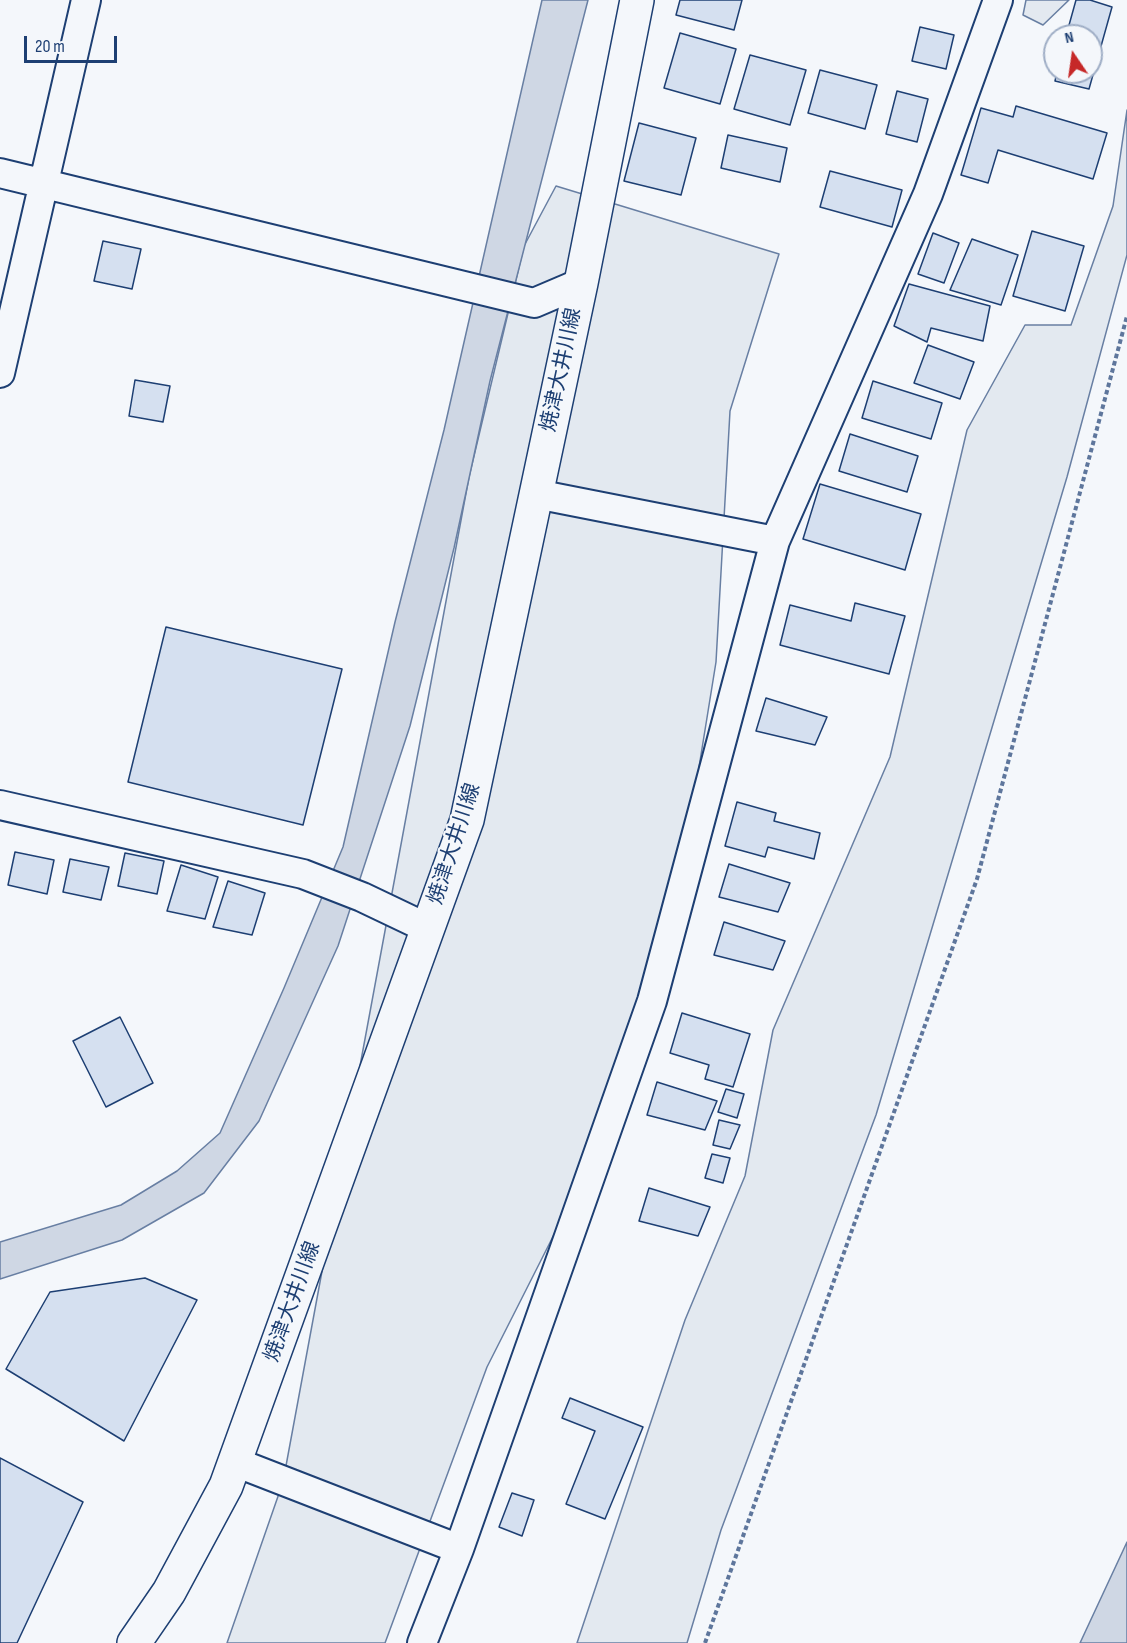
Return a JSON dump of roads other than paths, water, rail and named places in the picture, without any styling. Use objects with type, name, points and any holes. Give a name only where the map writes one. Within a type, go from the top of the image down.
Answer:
[{"type":"main road","name":"焼津大井川線","points":[[134,1643],[170,1592],[226,1486],[467,820],[581,283],[637,0]]},
{"type":"street","points":[[0,373],[86,0]]},
{"type":"street","points":[[422,1643],[459,1549],[652,1002],[775,542],[928,194],[998,0]]},
{"type":"street","points":[[0,173],[534,303],[581,283]]},
{"type":"street","points":[[536,494],[775,542]]},
{"type":"street","points":[[0,805],[303,874],[362,897],[428,928]]},
{"type":"street","points":[[235,1462],[459,1549]]}]
